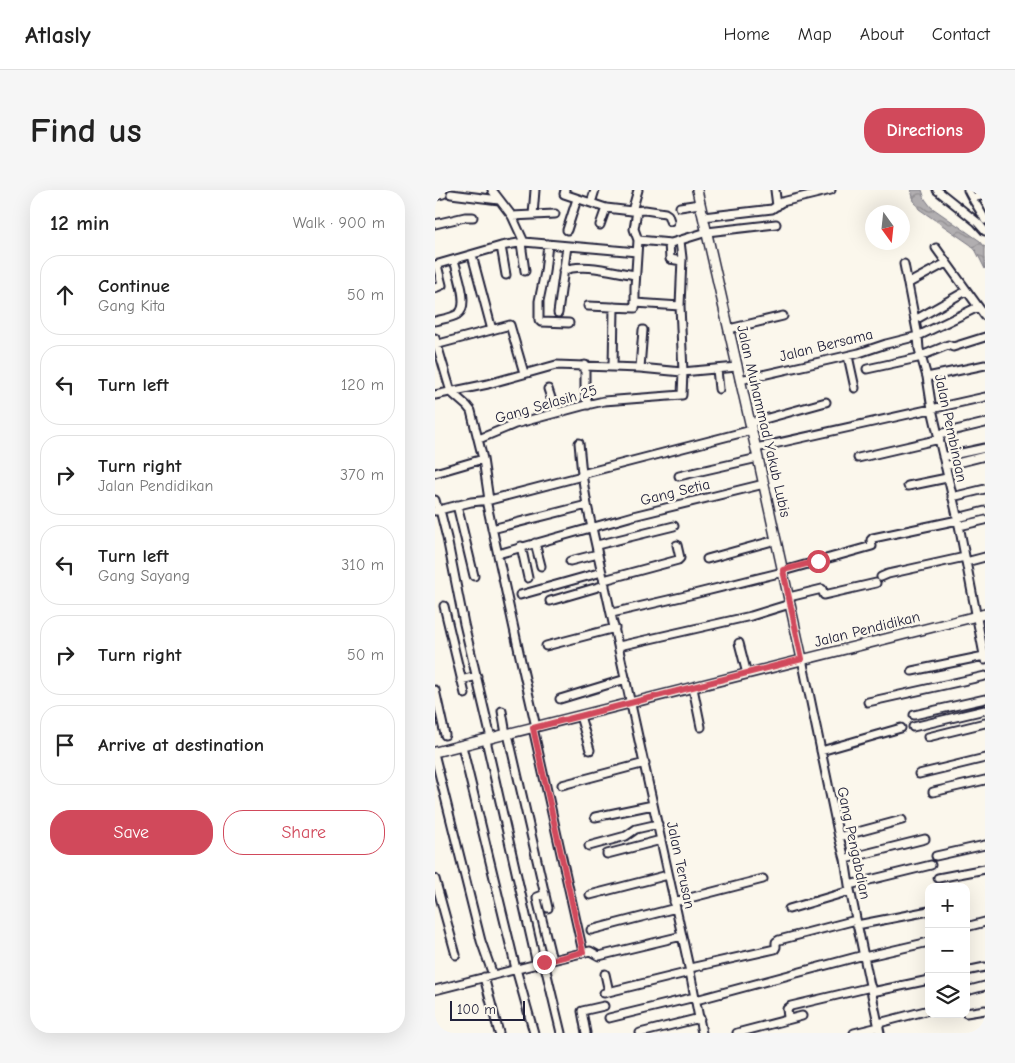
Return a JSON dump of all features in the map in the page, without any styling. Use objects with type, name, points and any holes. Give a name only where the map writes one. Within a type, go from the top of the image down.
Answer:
[{"type":"main road","name":"Jalan Muhammad Yakub Lubis","points":[[697,190],[802,659]]},
{"type":"main road","name":"Jalan Pendidikan","points":[[435,752],[981,615]]},
{"type":"street","points":[[492,190],[512,216],[522,242],[525,271]]},
{"type":"street","points":[[533,215],[535,190]]},
{"type":"street","points":[[565,190],[564,194],[606,208],[665,212],[670,221]]},
{"type":"street","points":[[591,203],[595,190]]},
{"type":"street","points":[[588,306],[635,308],[638,240],[634,229],[634,211],[638,190]]},
{"type":"street","points":[[775,190],[777,206]]},
{"type":"street","points":[[703,217],[772,209],[782,202],[831,190]]},
{"type":"street","points":[[937,190],[985,230]]},
{"type":"street","points":[[968,190],[984,215]]},
{"type":"street","points":[[451,194],[499,200]]},
{"type":"street","points":[[972,198],[985,195]]},
{"type":"street","points":[[567,230],[577,198]]},
{"type":"street","points":[[679,207],[700,204]]},
{"type":"street","points":[[600,225],[606,208]]},
{"type":"street","points":[[512,216],[555,214]]},
{"type":"street","points":[[435,224],[473,217]]},
{"type":"street","points":[[638,240],[669,243],[707,232],[776,224]]},
{"type":"street","points":[[680,241],[683,372]]},
{"type":"street","points":[[435,288],[442,285],[436,265],[501,246],[522,242],[637,252]]},
{"type":"street","points":[[669,243],[669,260],[681,261]]},
{"type":"street","points":[[548,244],[539,302],[539,320],[541,322],[569,323]]},
{"type":"street","points":[[501,246],[506,275]]},
{"type":"street","points":[[558,313],[567,246]]},
{"type":"street","points":[[936,248],[985,316]]},
{"type":"street","points":[[472,255],[492,330]]},
{"type":"street","points":[[435,321],[459,314],[462,309],[463,298],[453,260]]},
{"type":"street","points":[[909,284],[947,263]]},
{"type":"street","name":"Jalan Pembinaan","points":[[904,264],[919,336],[919,349],[927,377],[947,478],[965,559],[981,615],[985,658]]},
{"type":"street","points":[[563,271],[572,267],[587,266],[635,275]]},
{"type":"street","points":[[915,320],[967,291]]},
{"type":"street","points":[[635,303],[680,306]]},
{"type":"street","points":[[613,367],[614,307]]},
{"type":"street","name":"Jalan Bersama","points":[[740,380],[848,356],[919,336],[978,307]]},
{"type":"street","points":[[729,329],[783,316]]},
{"type":"street","points":[[524,373],[510,325],[436,343],[451,392],[470,408],[479,439],[492,530],[583,952]]},
{"type":"street","points":[[640,368],[643,330]]},
{"type":"street","points":[[867,369],[922,359],[948,345],[953,347],[985,337]]},
{"type":"street","points":[[848,356],[855,388]]},
{"type":"street","points":[[435,395],[488,384],[555,365],[640,368],[683,372],[737,367]]},
{"type":"street","points":[[585,365],[585,390],[588,404]]},
{"type":"street","points":[[927,377],[985,365]]},
{"type":"street","points":[[717,369],[719,389]]},
{"type":"street","name":"Gang Selasih 25","points":[[479,439],[515,424],[588,404],[682,395],[683,372]]},
{"type":"street","points":[[548,389],[555,414]]},
{"type":"street","points":[[756,448],[985,397]]},
{"type":"street","points":[[438,511],[582,475],[826,402]]},
{"type":"street","points":[[858,458],[985,423]]},
{"type":"street","name":"Jalan Terusan","points":[[579,443],[587,505],[632,703],[702,1033]]},
{"type":"street","points":[[943,457],[985,448]]},
{"type":"street","points":[[945,466],[985,456]]},
{"type":"street","points":[[679,476],[758,458]]},
{"type":"street","points":[[435,473],[483,459]]},
{"type":"street","points":[[909,486],[947,478]]},
{"type":"street","name":"Gang Setia","points":[[498,554],[593,527],[764,484]]},
{"type":"street","points":[[952,497],[985,489]]},
{"type":"street","points":[[435,500],[447,538],[463,624],[477,676],[488,739],[540,963],[561,1033]]},
{"type":"street","points":[[457,505],[474,576]]},
{"type":"street","points":[[492,530],[587,505]]},
{"type":"street","points":[[958,522],[985,511]]},
{"type":"street","points":[[612,613],[694,594],[872,546],[871,540],[873,538],[958,522],[985,520]]},
{"type":"street","points":[[597,546],[674,526]]},
{"type":"street","points":[[707,559],[776,540]]},
{"type":"street","points":[[535,543],[541,566]]},
{"type":"street","points":[[520,595],[604,579],[678,560],[680,558],[677,545]]},
{"type":"street","points":[[521,546],[528,578]]},
{"type":"street","points":[[570,561],[598,554]]},
{"type":"street","points":[[881,577],[965,559],[985,557]]},
{"type":"street","points":[[550,601],[604,579]]},
{"type":"street","points":[[619,646],[751,616],[821,590],[824,595],[876,583]]},
{"type":"street","points":[[444,606],[465,694]]},
{"type":"street","points":[[546,646],[615,628]]},
{"type":"street","points":[[739,643],[747,674]]},
{"type":"street","points":[[912,671],[985,658]]},
{"type":"street","name":"Gang Pengabdian","points":[[802,659],[879,1028]]},
{"type":"street","points":[[461,680],[477,676]]},
{"type":"street","points":[[868,702],[985,676]]},
{"type":"street","points":[[561,699],[626,679]]},
{"type":"street","points":[[693,688],[701,727]]},
{"type":"street","points":[[435,690],[445,735]]},
{"type":"street","points":[[914,715],[985,699]]},
{"type":"street","points":[[913,727],[985,710]]},
{"type":"street","points":[[502,711],[548,908]]},
{"type":"street","points":[[580,716],[590,750]]},
{"type":"street","points":[[927,738],[985,723]]},
{"type":"street","points":[[822,753],[838,746],[901,728]]},
{"type":"street","points":[[462,746],[516,969],[534,1033]]},
{"type":"street","points":[[435,757],[461,866],[481,941],[493,975]]},
{"type":"street","points":[[919,774],[985,758]]},
{"type":"street","points":[[562,785],[645,763]]},
{"type":"street","points":[[933,792],[985,780]]},
{"type":"street","points":[[595,817],[653,805]]},
{"type":"street","points":[[839,837],[902,820]]},
{"type":"street","points":[[589,846],[627,836],[636,829],[658,824]]},
{"type":"street","points":[[845,859],[925,839]]},
{"type":"street","points":[[607,854],[661,840]]},
{"type":"street","points":[[936,856],[985,845]]},
{"type":"street","points":[[789,909],[849,888],[931,865]]},
{"type":"street","points":[[938,878],[985,869]]},
{"type":"street","points":[[590,896],[669,874]]},
{"type":"street","points":[[435,879],[456,955]]},
{"type":"street","points":[[591,930],[763,879]]},
{"type":"street","points":[[545,894],[537,897],[537,899],[552,960]]},
{"type":"street","points":[[605,974],[607,993],[775,949],[776,942],[779,940],[857,922],[925,912]]},
{"type":"street","points":[[970,926],[985,922]]},
{"type":"street","points":[[435,981],[436,990],[583,952],[590,951],[599,956],[682,936]]},
{"type":"street","points":[[609,1018],[925,943]]},
{"type":"street","points":[[970,971],[985,967]]},
{"type":"street","points":[[484,977],[499,1033]]},
{"type":"street","points":[[787,1019],[787,1009],[791,1006],[925,981]]},
{"type":"street","points":[[970,990],[985,986]]},
{"type":"street","points":[[586,1033],[582,1011],[604,1006]]},
{"type":"street","points":[[970,1012],[985,1010]]},
{"type":"street","points":[[854,1033],[879,1028],[925,1011]]},
{"type":"street","points":[[737,1033],[802,1016]]},
{"type":"street","points":[[639,1033],[699,1018]]},
{"type":"water","points":[[911,190],[922,190],[925,199],[931,207],[980,241],[985,247],[985,269],[971,245],[919,209],[914,201]]},
{"type":"route","points":[[544,962],[583,952],[533,728],[802,659],[783,570],[818,561]]}]
